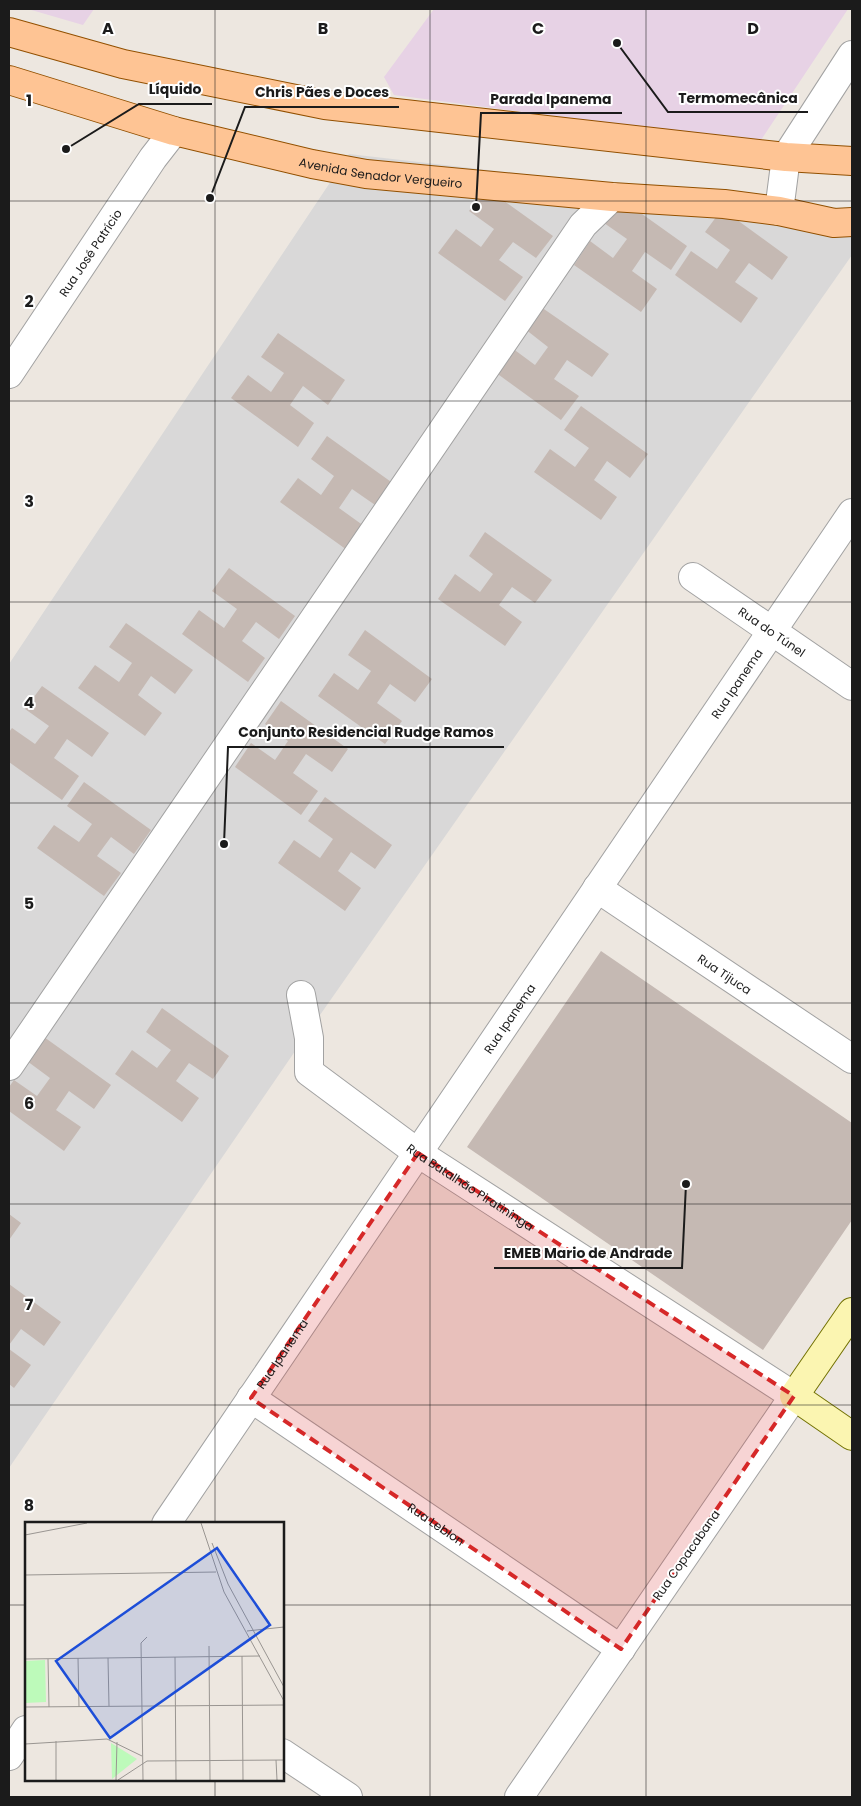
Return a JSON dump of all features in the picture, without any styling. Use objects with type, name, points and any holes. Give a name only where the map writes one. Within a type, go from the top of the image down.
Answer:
[{"type":"main road","points":[[9,32],[123,64],[325,105],[786,157],[852,162]]},
{"type":"main road","name":"Avenida Senador Vergueiro","points":[[9,80],[174,131],[312,164],[366,174],[612,197],[724,204],[780,210],[834,223],[852,222]]},
{"type":"street","points":[[780,210],[786,157],[852,55]]},
{"type":"street","name":"Rua José Patrício","points":[[9,374],[153,158],[174,131]]},
{"type":"street","points":[[9,1066],[583,225],[612,197]]},
{"type":"street","name":"Rua Ipanema","points":[[167,1522],[852,512]]},
{"type":"street","name":"Rua do Túnel","points":[[693,577],[852,686]]},
{"type":"street","name":"Rua Tijuca","points":[[597,888],[852,1059]]},
{"type":"street","name":"Rua Batalhão Piratininga","points":[[300,995],[309,1038],[309,1072],[418,1153],[794,1396],[852,1436]]},
{"type":"street","name":"Rua Copacabana","points":[[518,1797],[852,1312]]},
{"type":"street","name":"Rua Leblon","points":[[251,1398],[621,1649]]},
{"type":"street","points":[[9,1756],[25,1732]]},
{"type":"street","points":[[284,1754],[348,1797]]},
{"type":"highlighted area","points":[[418,1153],[794,1396],[621,1649],[251,1398]]},
{"type":"shaded area","points":[[28,9],[94,9],[83,25]]},
{"type":"shaded area","points":[[434,9],[848,9],[759,143],[394,95],[384,77]]},
{"type":"shaded area","points":[[349,154],[852,212],[852,255],[313,1025],[9,1468],[9,664]]},
{"type":"building","points":[[486,188],[553,236],[536,258],[513,242],[499,260],[523,277],[505,301],[438,253],[456,229],[481,247],[494,229],[469,211]]},
{"type":"building","points":[[621,199],[687,246],[671,270],[645,252],[632,271],[657,289],[641,312],[574,265],[590,241],[613,258],[627,239],[604,223]]},
{"type":"building","points":[[722,209],[788,257],[772,280],[749,263],[735,282],[758,298],[741,323],[675,275],[691,251],[717,269],[730,250],[705,232]]},
{"type":"building","points":[[541,307],[609,354],[592,377],[567,360],[554,379],[579,396],[561,420],[495,372],[512,348],[535,365],[548,347],[525,329]]},
{"type":"building","points":[[278,333],[345,380],[328,405],[303,386],[290,405],[314,423],[298,447],[231,398],[248,375],[271,392],[284,373],[261,357]]},
{"type":"building","points":[[581,406],[648,454],[630,478],[607,461],[594,480],[617,497],[601,520],[534,472],[550,449],[575,467],[589,448],[564,430]]},
{"type":"building","points":[[327,436],[394,484],[378,507],[352,489],[339,508],[364,526],[347,550],[280,502],[298,478],[321,495],[334,476],[311,459]]},
{"type":"building","points":[[485,532],[552,580],[535,603],[512,587],[499,605],[522,622],[505,646],[438,599],[455,574],[480,592],[493,574],[469,556]]},
{"type":"building","points":[[229,568],[295,616],[279,639],[256,622],[242,641],[265,658],[248,682],[182,634],[199,610],[224,628],[237,609],[212,591]]},
{"type":"building","points":[[126,623],[193,670],[175,694],[151,676],[138,695],[162,713],[145,736],[78,688],[95,665],[119,682],[132,663],[109,647]]},
{"type":"building","points":[[365,630],[432,679],[415,702],[390,684],[377,703],[402,721],[385,744],[318,696],[334,673],[358,690],[371,671],[348,655]]},
{"type":"building","points":[[42,686],[109,733],[92,757],[67,739],[54,758],[79,776],[62,800],[9,762],[9,732],[12,728],[35,744],[49,726],[25,709]]},
{"type":"building","points":[[281,701],[348,749],[332,772],[306,754],[293,773],[318,791],[301,815],[235,767],[251,743],[275,760],[288,741],[265,724]]},
{"type":"building","points":[[84,782],[151,830],[134,854],[111,837],[97,856],[121,873],[104,896],[37,848],[54,825],[79,842],[92,824],[67,806]]},
{"type":"building","points":[[325,797],[392,845],[375,869],[351,852],[338,871],[361,888],[345,911],[278,863],[294,840],[320,858],[333,839],[308,821]]},
{"type":"building","points":[[601,951],[852,1123],[852,1220],[763,1350],[467,1147]]},
{"type":"building","points":[[162,1008],[229,1056],[213,1079],[189,1063],[176,1081],[199,1098],[182,1122],[115,1074],[132,1050],[157,1068],[171,1050],[146,1032]]},
{"type":"building","points":[[44,1037],[111,1085],[94,1109],[69,1091],[56,1110],[81,1127],[64,1151],[9,1111],[9,1087],[14,1080],[37,1096],[50,1078],[27,1061]]},
{"type":"building","points":[[9,1214],[21,1223],[9,1240]]},
{"type":"building","points":[[9,1284],[61,1322],[44,1346],[21,1329],[9,1345]]},
{"type":"building","points":[[9,1349],[31,1365],[14,1388],[9,1384]]},
{"type":"place","name":"Termomecânica","points":[[617,43]]},
{"type":"place","name":"Líquido","points":[[66,149]]},
{"type":"place","name":"Chris Pães e Doces","points":[[210,198]]},
{"type":"place","name":"Parada Ipanema","points":[[476,207]]},
{"type":"place","name":"Conjunto Residencial Rudge Ramos","points":[[224,844]]},
{"type":"place","name":"EMEB Mario de Andrade","points":[[686,1184]]}]
